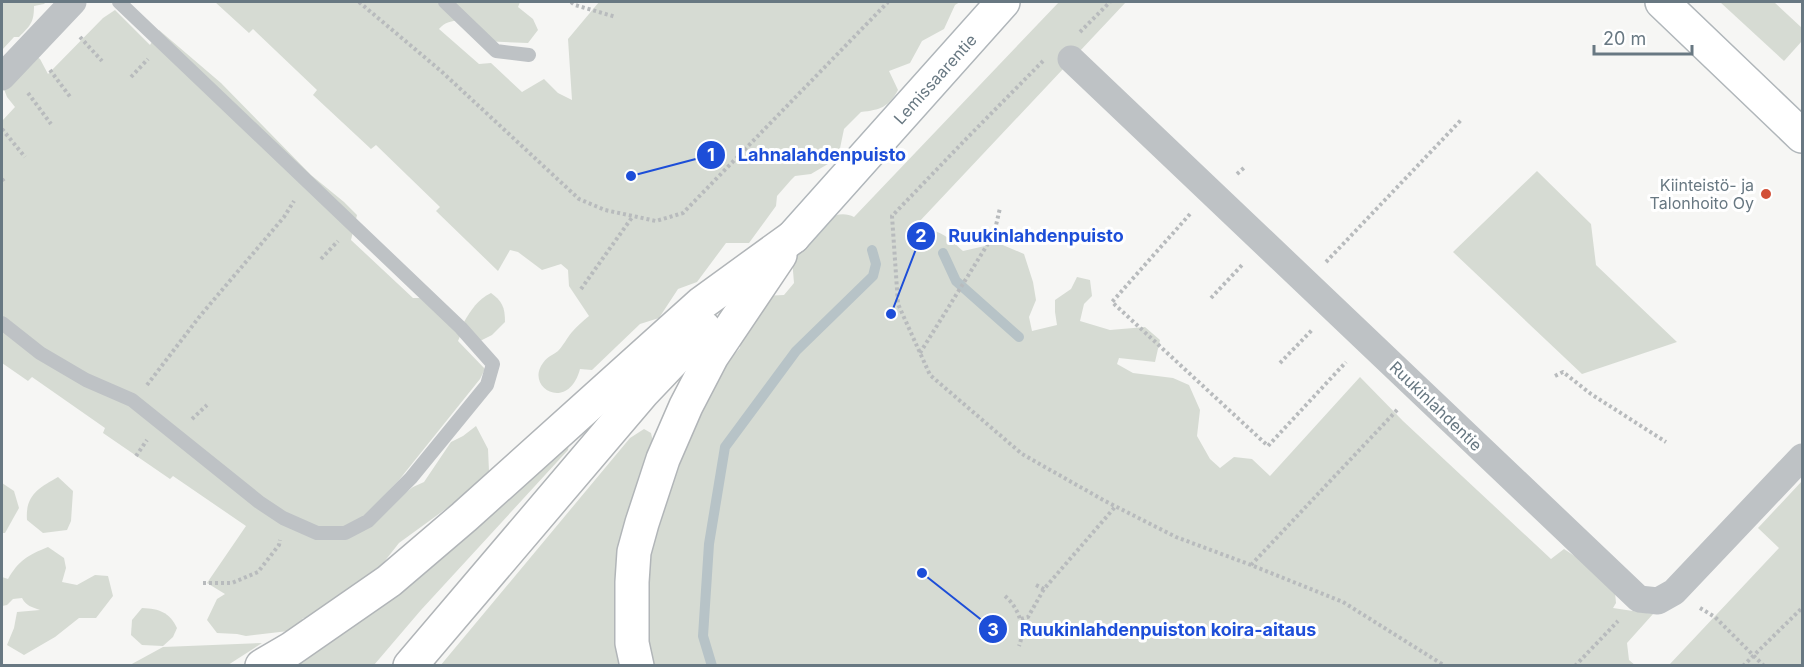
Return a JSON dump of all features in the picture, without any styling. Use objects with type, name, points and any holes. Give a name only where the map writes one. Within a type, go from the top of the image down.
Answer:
[{"type":"main road","name":"Lemissaarentie","points":[[793,237],[1003,2]]},
{"type":"main road","points":[[1662,2],[1803,136]]},
{"type":"main road","points":[[262,666],[291,649],[389,581],[464,517],[702,303],[793,237]]},
{"type":"main road","points":[[410,666],[643,392],[793,237]]},
{"type":"main road","points":[[637,666],[632,643],[634,552],[663,459],[686,405],[712,356],[793,237]]},
{"type":"street","points":[[4,74],[73,2]]},
{"type":"street","name":"Ruukinlahdentie","points":[[1059,59],[1211,192],[1639,599]]},
{"type":"street","points":[[1639,599],[1658,602],[1674,592],[1803,457]]},
{"type":"lane","points":[[2,323],[40,353],[86,380],[132,400],[228,478],[282,518],[316,533],[345,533],[368,521],[411,478],[487,385],[493,364],[461,328],[119,2]]},
{"type":"lane","points":[[445,2],[496,51],[529,55]]},
{"type":"path","points":[[359,2],[441,71],[579,199],[605,210],[656,221],[683,213],[888,2]]},
{"type":"path","points":[[571,2],[574,5],[616,17]]},
{"type":"path","points":[[1059,59],[1040,63],[892,216],[898,304],[930,375],[1022,454],[1115,507],[1176,537],[1342,602],[1445,666]]},
{"type":"path","points":[[4,74],[24,87],[51,124]]},
{"type":"path","points":[[1307,282],[1462,119]]},
{"type":"path","points":[[2,129],[25,157]]},
{"type":"path","points":[[132,400],[151,380],[200,316],[284,216],[307,180]]},
{"type":"path","points":[[1211,192],[1112,302],[1268,446],[1368,340]]},
{"type":"path","points":[[920,353],[994,234],[1000,208]]},
{"type":"path","points":[[581,289],[633,216]]},
{"type":"path","points":[[1211,298],[1264,242]]},
{"type":"path","points":[[1280,363],[1333,308]]},
{"type":"path","points":[[1555,376],[1563,372],[1591,394],[1666,442]]},
{"type":"path","points":[[1251,565],[1400,406]]},
{"type":"path","points":[[1022,619],[1028,617],[1044,589],[1115,507]]},
{"type":"path","points":[[203,583],[232,583],[258,572],[279,545],[282,518]]},
{"type":"path","points":[[1036,585],[1044,589]]},
{"type":"path","points":[[1674,592],[1715,617],[1764,666]]},
{"type":"path","points":[[1005,596],[1013,602],[1016,612],[1022,619],[1022,639],[1019,646]]},
{"type":"path","points":[[1575,666],[1639,599]]},
{"type":"path","points":[[1743,666],[1803,608]]},
{"type":"shaded area","points":[[2,2],[46,2],[34,6],[29,26],[2,50]]},
{"type":"shaded area","points":[[215,2],[520,2],[518,7],[533,19],[538,30],[528,43],[481,41],[471,21],[449,22],[439,29],[479,64],[491,63],[522,92],[544,79],[558,93],[572,100],[568,39],[599,2],[960,2],[955,5],[944,29],[922,41],[910,63],[889,71],[898,90],[887,104],[879,109],[861,112],[844,129],[838,158],[811,174],[795,176],[777,196],[776,206],[749,243],[726,243],[697,282],[678,289],[659,318],[640,324],[592,370],[580,369],[575,382],[567,390],[559,393],[545,389],[540,382],[538,375],[541,366],[547,358],[558,351],[574,330],[589,316],[569,286],[568,270],[561,264],[542,270],[518,252],[510,250],[498,271],[436,211],[440,207],[376,145],[371,149],[313,95],[317,90],[253,29],[249,33]]},
{"type":"shaded area","points":[[1059,2],[1126,2],[918,223],[925,230],[936,231],[946,236],[963,251],[998,243],[1024,254],[1036,300],[1029,317],[1032,331],[1057,325],[1055,300],[1071,289],[1077,277],[1090,280],[1092,296],[1084,304],[1080,321],[1110,330],[1145,327],[1160,340],[1155,362],[1119,358],[1117,364],[1133,373],[1173,378],[1189,385],[1200,410],[1197,436],[1210,459],[1220,468],[1234,457],[1252,459],[1270,476],[1360,377],[1403,421],[1551,559],[1564,549],[1614,582],[1616,603],[1613,608],[1653,614],[1627,643],[1629,660],[1636,666],[650,666],[644,621],[650,543],[667,474],[723,367],[740,348],[742,322],[759,296],[784,295],[794,283],[792,259],[816,236],[820,226],[833,216],[844,214],[854,217]]},
{"type":"shaded area","points":[[1720,2],[1774,2],[1802,28],[1802,41],[1784,61]]},
{"type":"shaded area","points":[[115,10],[150,45],[159,30],[221,83],[311,175],[344,202],[357,215],[351,240],[413,298],[420,298],[461,334],[458,341],[485,369],[480,379],[399,480],[377,503],[389,505],[413,487],[424,482],[451,442],[476,426],[488,449],[489,471],[458,500],[399,543],[369,579],[311,620],[303,618],[297,630],[246,636],[217,633],[207,620],[217,599],[225,594],[207,583],[246,526],[173,476],[170,479],[103,433],[105,428],[32,377],[28,381],[2,363],[2,121],[15,107],[7,97],[2,84],[22,46],[40,59],[48,74],[103,18]]},
{"type":"shaded area","points":[[1537,171],[1591,224],[1596,265],[1677,342],[1582,374],[1453,252]]},
{"type":"shaded area","points":[[491,293],[502,305],[505,322],[492,335],[480,341],[464,322],[472,309]]},
{"type":"shaded area","points":[[644,429],[651,433],[653,442],[631,505],[622,665],[440,666],[630,438]]},
{"type":"shaded area","points":[[569,443],[568,450],[421,610],[374,665],[293,666]]},
{"type":"shaded area","points":[[58,477],[73,491],[71,521],[67,530],[43,533],[27,520],[28,504],[39,489]]},
{"type":"shaded area","points":[[1802,481],[1802,665],[1669,665],[1779,548],[1758,528]]},
{"type":"shaded area","points":[[2,483],[14,491],[19,508],[5,533],[2,533]]},
{"type":"shaded area","points":[[48,547],[64,558],[66,568],[62,582],[77,585],[95,575],[108,576],[113,596],[96,618],[79,618],[55,637],[24,655],[7,645],[17,612],[40,610],[27,605],[22,598],[13,599],[7,605],[2,606],[2,577],[8,579],[25,559]]},
{"type":"shaded area","points":[[142,608],[163,612],[171,618],[177,628],[173,637],[163,646],[142,645],[131,635],[132,620]]},
{"type":"shaded area","points":[[262,643],[228,665],[130,665],[163,647]]},
{"type":"waterway","points":[[712,666],[703,636],[709,544],[725,447],[796,351],[873,276],[876,264],[872,250]]},
{"type":"waterway","points":[[943,253],[956,281],[1019,337]]},
{"type":"place","name":"Lahnalahdenpuisto","points":[[631,176]]},
{"type":"place","name":"Kiinteistö- ja Talonhoito Oy","points":[[1766,194]]},
{"type":"place","name":"Ruukinlahdenpuisto","points":[[891,314]]},
{"type":"place","name":"Ruukinlahdenpuiston koira-aitaus","points":[[922,573]]}]
